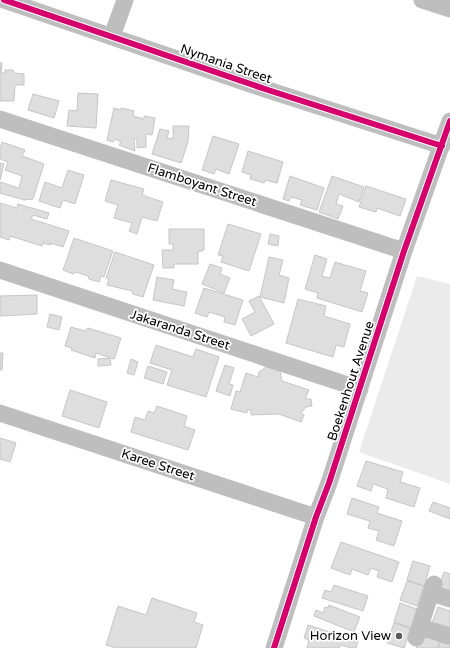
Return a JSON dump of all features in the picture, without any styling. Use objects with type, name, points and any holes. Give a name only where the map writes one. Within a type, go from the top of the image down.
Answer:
[{"type":"street","name":"Nymania Street","points":[[4,0],[268,90],[442,146]]},
{"type":"street","points":[[112,36],[125,0]]},
{"type":"street","points":[[422,0],[450,10]]},
{"type":"street","name":"Flamboyant Street","points":[[0,118],[404,251]]},
{"type":"street","name":"Boekenhout Avenue","points":[[274,648],[404,251],[450,121]]},
{"type":"street","name":"Jakaranda Street","points":[[0,270],[360,389]]},
{"type":"street","name":"Karee Street","points":[[0,413],[316,517]]},
{"type":"street","points":[[450,599],[433,589],[418,632],[450,636]]},
{"type":"shaded area","points":[[417,276],[450,284],[450,484],[359,452]]},
{"type":"building","points":[[0,63],[2,63],[1,73],[5,73],[5,70],[13,70],[14,73],[24,74],[24,85],[15,85],[14,101],[0,101]]},
{"type":"building","points":[[78,93],[98,94],[96,128],[67,126],[69,110],[77,111]]},
{"type":"building","points":[[33,94],[59,101],[54,118],[28,110]]},
{"type":"building","points":[[114,108],[134,111],[133,116],[144,119],[144,116],[155,118],[152,135],[146,134],[146,147],[137,148],[137,139],[134,139],[135,151],[119,145],[121,142],[115,139],[113,142],[107,140]]},
{"type":"building","points":[[173,126],[189,126],[188,142],[181,163],[152,154],[160,129],[169,131],[167,138],[173,139]]},
{"type":"building","points":[[213,136],[239,144],[229,174],[216,169],[214,174],[202,170]]},
{"type":"building","points":[[2,142],[25,150],[22,156],[44,164],[33,199],[24,200],[0,193],[0,182],[19,188],[22,176],[5,170],[8,162],[0,159]]},
{"type":"building","points":[[248,151],[283,162],[277,183],[265,180],[264,183],[250,179],[251,175],[242,172]]},
{"type":"building","points":[[0,163],[4,164],[0,180]]},
{"type":"building","points":[[68,170],[84,175],[75,204],[63,200],[60,208],[39,201],[45,182],[62,188]]},
{"type":"building","points":[[290,176],[324,188],[317,210],[300,205],[302,200],[291,197],[289,201],[283,199]]},
{"type":"building","points":[[332,176],[364,187],[359,202],[339,194],[336,204],[343,206],[338,219],[319,212]]},
{"type":"building","points":[[111,180],[144,189],[142,195],[163,202],[157,221],[142,217],[137,234],[129,231],[132,223],[114,218],[118,205],[105,201]]},
{"type":"building","points":[[366,186],[406,199],[400,216],[377,208],[376,212],[359,207]]},
{"type":"building","points":[[0,203],[17,208],[18,204],[49,213],[47,219],[33,215],[31,219],[69,231],[63,247],[51,243],[51,245],[43,243],[42,246],[10,236],[9,240],[0,237]]},
{"type":"building","points":[[228,224],[261,234],[249,271],[221,262],[223,256],[218,255]]},
{"type":"building","points":[[169,229],[204,229],[204,250],[198,252],[198,264],[174,264],[174,268],[163,268],[162,250],[173,250],[173,244],[169,244]]},
{"type":"building","points":[[270,234],[279,236],[278,246],[268,244]]},
{"type":"building","points":[[74,238],[113,251],[104,277],[101,276],[99,282],[89,279],[88,276],[76,272],[73,274],[63,270]]},
{"type":"building","points":[[115,252],[154,265],[143,297],[133,294],[132,291],[107,285],[109,279],[106,278]]},
{"type":"building","points":[[315,255],[327,259],[322,276],[330,278],[335,262],[366,271],[360,291],[368,293],[362,312],[317,298],[318,293],[305,289]]},
{"type":"building","points":[[269,257],[283,260],[279,275],[289,278],[284,303],[260,297]]},
{"type":"building","points":[[210,264],[222,268],[220,274],[230,278],[224,293],[202,284]]},
{"type":"building","points":[[157,277],[174,280],[172,289],[187,292],[184,306],[153,300]]},
{"type":"building","points":[[204,288],[243,300],[235,325],[224,322],[225,317],[209,312],[207,317],[195,313]]},
{"type":"building","points":[[37,295],[37,314],[0,316],[0,296]]},
{"type":"building","points":[[259,296],[274,324],[251,336],[242,319],[255,312],[249,301]]},
{"type":"building","points":[[298,299],[326,306],[324,316],[350,324],[344,347],[336,345],[333,357],[286,343]]},
{"type":"building","points":[[50,314],[62,317],[59,330],[47,327]]},
{"type":"building","points":[[71,327],[85,331],[88,328],[121,338],[114,359],[96,353],[95,358],[71,350],[72,348],[65,346]]},
{"type":"building","points":[[156,345],[193,357],[196,349],[219,357],[206,397],[167,385],[172,370],[150,363]]},
{"type":"building","points":[[0,353],[3,353],[2,370],[0,370]]},
{"type":"building","points":[[110,358],[111,365],[98,366],[98,359]]},
{"type":"building","points":[[131,359],[138,362],[134,375],[127,373]]},
{"type":"building","points":[[225,365],[234,368],[229,384],[233,385],[230,396],[216,391]]},
{"type":"building","points":[[148,366],[167,372],[163,384],[144,378]]},
{"type":"building","points":[[266,367],[280,371],[282,381],[309,390],[305,399],[311,399],[312,406],[306,407],[301,413],[304,415],[301,422],[279,414],[251,415],[251,410],[247,410],[247,413],[231,409],[236,391],[240,392],[246,373],[258,377],[259,372]]},
{"type":"building","points":[[70,390],[107,402],[99,428],[62,416]]},
{"type":"building","points":[[157,406],[187,416],[184,426],[195,430],[188,450],[131,432],[135,417],[145,420],[148,411],[154,413]]},
{"type":"building","points":[[0,438],[16,443],[10,462],[0,459]]},
{"type":"building","points":[[366,461],[403,472],[400,482],[420,488],[414,507],[386,498],[388,489],[373,484],[371,491],[357,486]]},
{"type":"building","points":[[352,498],[379,507],[377,513],[402,521],[394,546],[376,540],[379,531],[368,528],[370,521],[347,514]]},
{"type":"building","points":[[433,502],[450,508],[450,519],[429,511]]},
{"type":"building","points":[[341,542],[399,562],[392,582],[377,577],[379,571],[371,568],[368,575],[352,569],[350,575],[331,568]]},
{"type":"building","points":[[413,561],[430,566],[424,586],[407,580]]},
{"type":"building","points":[[444,572],[450,574],[450,593],[438,589]]},
{"type":"building","name":"Horizon View","points":[[407,581],[424,586],[417,606],[400,600]]},
{"type":"building","points":[[334,585],[368,596],[363,611],[322,598],[325,590],[331,592]]},
{"type":"building","points":[[152,598],[197,613],[194,622],[203,625],[196,648],[116,648],[106,645],[118,606],[146,615]]},
{"type":"building","name":"Horizon View","points":[[400,603],[417,609],[411,628],[394,622]]},
{"type":"building","points":[[329,605],[360,617],[354,632],[314,616],[316,610],[323,613],[325,607],[328,608]]},
{"type":"building","points":[[438,607],[450,611],[450,629],[432,623]]},
{"type":"building","name":"Horizon View","points":[[394,623],[411,629],[404,648],[387,643]]},
{"type":"building","points":[[308,625],[358,641],[356,648],[340,645],[339,648],[307,648],[309,640],[304,638]]},
{"type":"building","name":"Horizon View","points":[[421,635],[440,641],[438,648],[416,648]]},
{"type":"building","points":[[440,642],[450,645],[450,648],[438,648]]},
{"type":"cycle path","points":[[4,0],[268,90],[442,146]]},
{"type":"cycle path","points":[[274,648],[404,251],[450,121]]},
{"type":"place","name":"Horizon View","points":[[399,636]]}]
